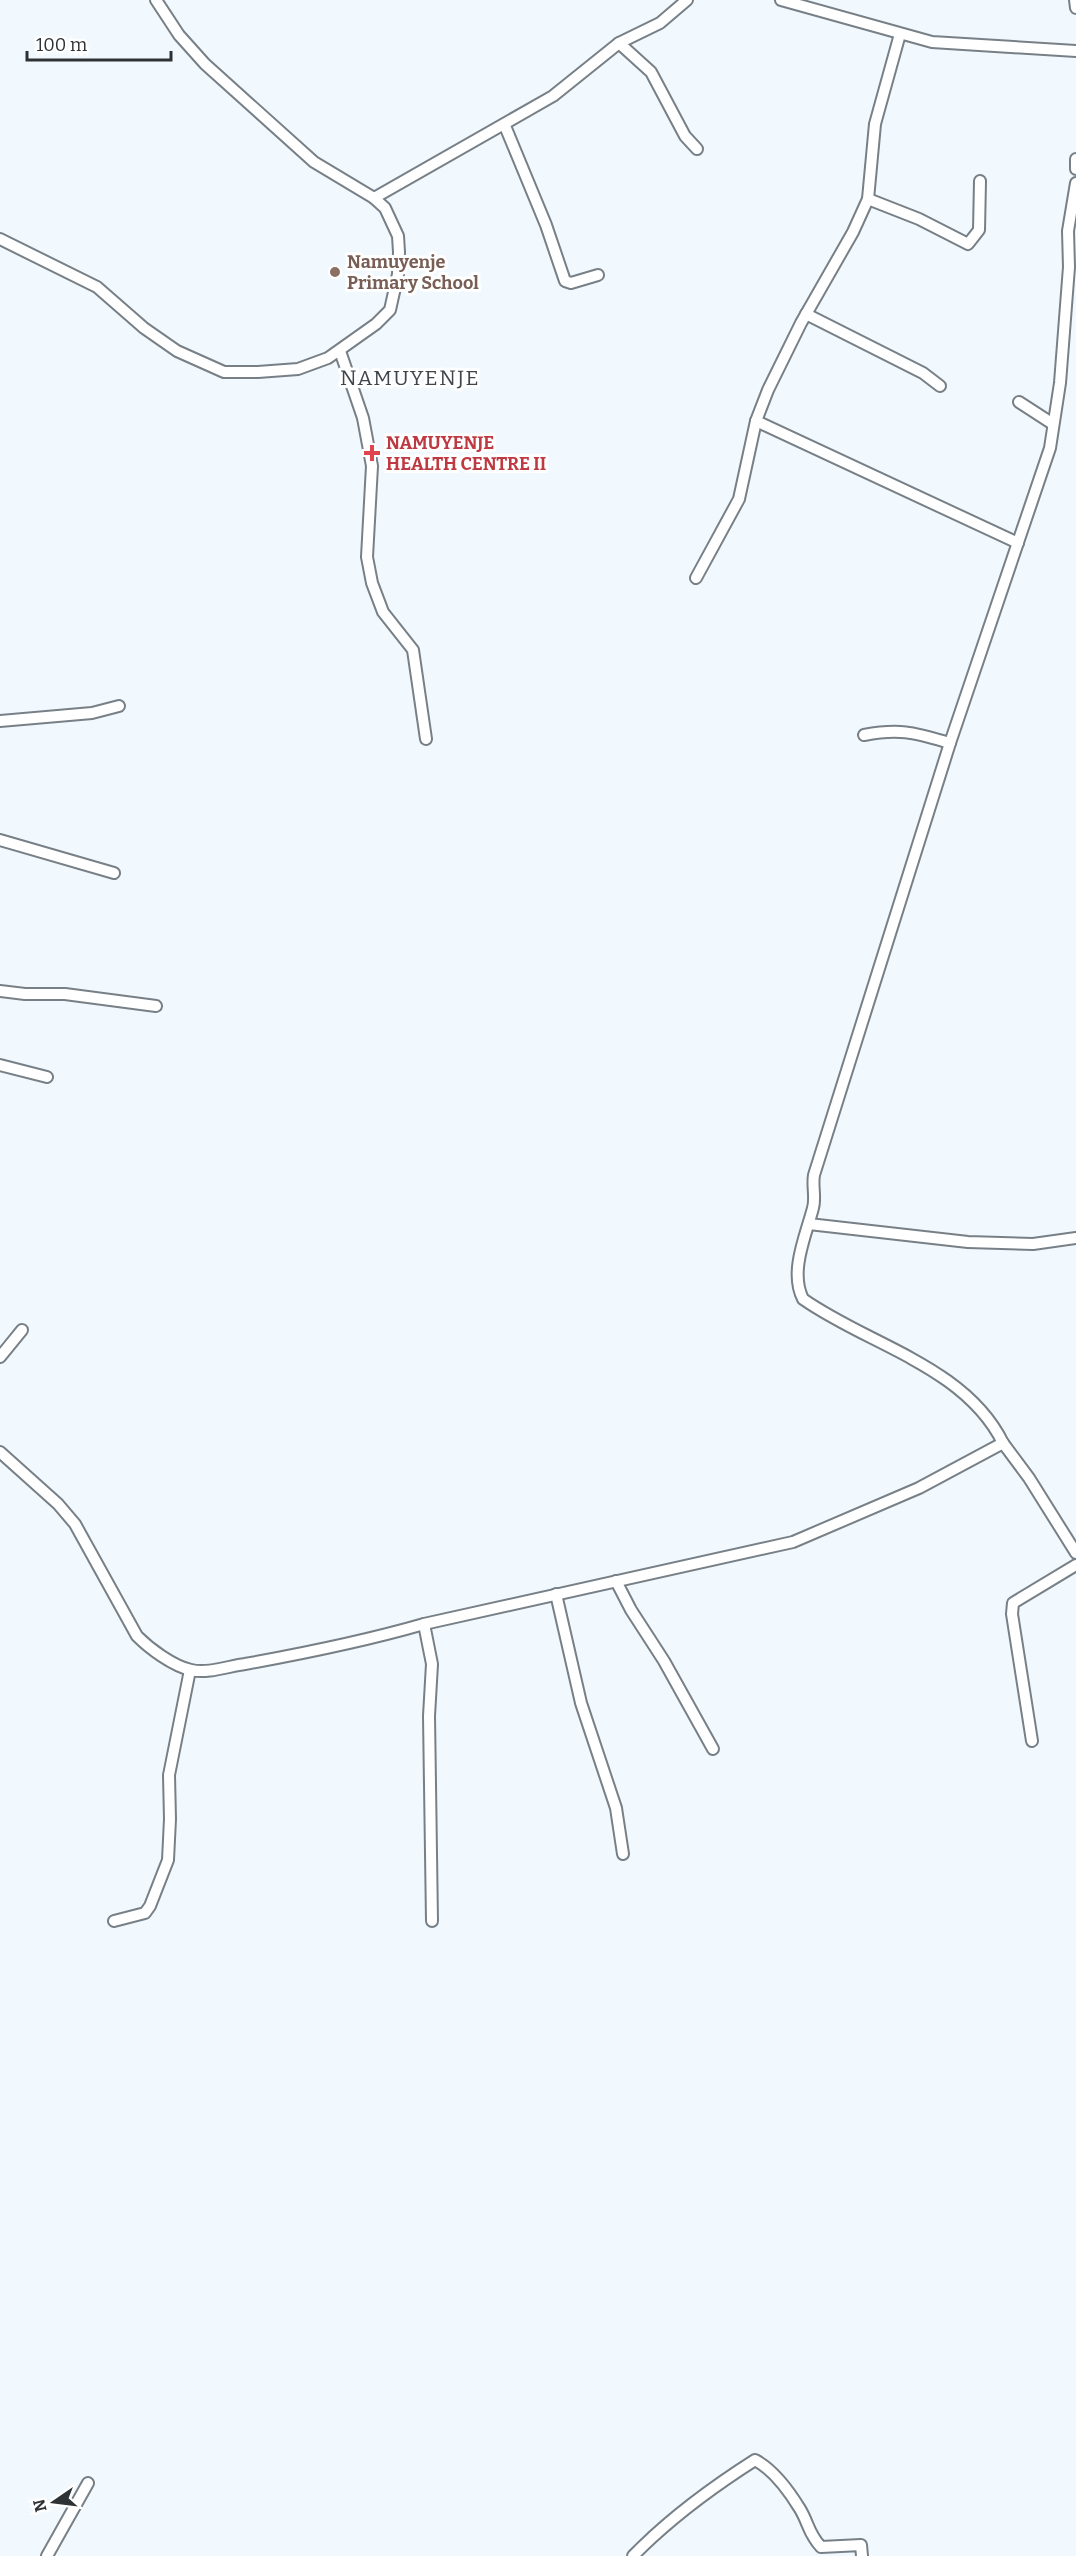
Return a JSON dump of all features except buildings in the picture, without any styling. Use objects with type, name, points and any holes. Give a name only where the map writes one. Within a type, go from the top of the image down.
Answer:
[{"type":"street","points":[[0,239],[97,287],[144,328],[177,351],[224,372],[298,369],[340,351],[376,324],[390,310],[398,274],[398,236],[385,208],[374,198],[314,162],[267,117],[205,64],[179,35],[156,0]]},
{"type":"street","points":[[374,198],[473,141],[505,126],[553,96],[619,43],[660,23],[687,0]]},
{"type":"street","points":[[781,0],[809,3],[900,34],[955,44],[1076,51]]},
{"type":"street","points":[[1075,0],[1076,8]]},
{"type":"street","points":[[696,578],[739,499],[756,421],[768,390],[868,200],[875,124],[900,34]]},
{"type":"street","points":[[619,43],[651,72],[685,136],[697,149]]},
{"type":"street","points":[[505,126],[546,225],[566,281],[571,283],[598,275]]},
{"type":"street","points":[[1076,159],[1076,170]]},
{"type":"street","points":[[868,200],[919,219],[968,244],[979,230],[980,181]]},
{"type":"street","points":[[1076,183],[1068,231],[1068,278],[1060,383],[1050,448],[950,743],[814,1175],[814,1205],[797,1274],[797,1288],[803,1299],[941,1376],[984,1412],[993,1422],[1003,1443],[1029,1478],[1076,1553]]},
{"type":"street","points":[[806,314],[923,374],[940,386]]},
{"type":"street","points":[[340,351],[363,418],[372,466],[367,557],[372,583],[383,612],[413,650],[426,740]]},
{"type":"street","points":[[1019,402],[1053,424]]},
{"type":"street","points":[[756,421],[1018,543]]},
{"type":"street","points":[[0,721],[92,713],[119,706]]},
{"type":"street","points":[[864,735],[887,731],[909,731],[950,743]]},
{"type":"street","points":[[0,840],[114,873]]},
{"type":"street","points":[[0,991],[25,994],[65,994],[156,1006]]},
{"type":"street","points":[[0,1065],[48,1077]]},
{"type":"street","points":[[809,1224],[968,1242],[1033,1244],[1076,1238]]},
{"type":"street","points":[[0,1357],[22,1330]]},
{"type":"street","points":[[0,1452],[58,1504],[75,1524],[137,1636],[152,1650],[190,1670],[207,1670],[281,1658],[370,1639],[424,1624],[793,1542],[920,1488],[1003,1443]]},
{"type":"street","points":[[1032,1741],[1012,1614],[1013,1603],[1076,1565]]},
{"type":"street","points":[[616,1581],[631,1610],[664,1660],[713,1749]]},
{"type":"street","points":[[556,1594],[581,1703],[616,1808],[623,1854]]},
{"type":"street","points":[[424,1624],[432,1664],[429,1716],[432,1921]]},
{"type":"street","points":[[114,1921],[145,1913],[150,1906],[168,1860],[169,1775],[190,1670]]},
{"type":"street","points":[[633,2556],[657,2531],[690,2508],[713,2487],[755,2460],[767,2466],[782,2485],[801,2511],[811,2536],[821,2547],[861,2545],[862,2556]]},
{"type":"street","points":[[47,2556],[88,2482]]},
{"type":"place","name":"Namuyenje Primary School","points":[[335,272]]},
{"type":"place","name":"NAMUYENJE HEALTH CENTRE II","points":[[372,453]]},
{"type":"district","name":"NAMUYENJE","points":[[410,378]]}]
